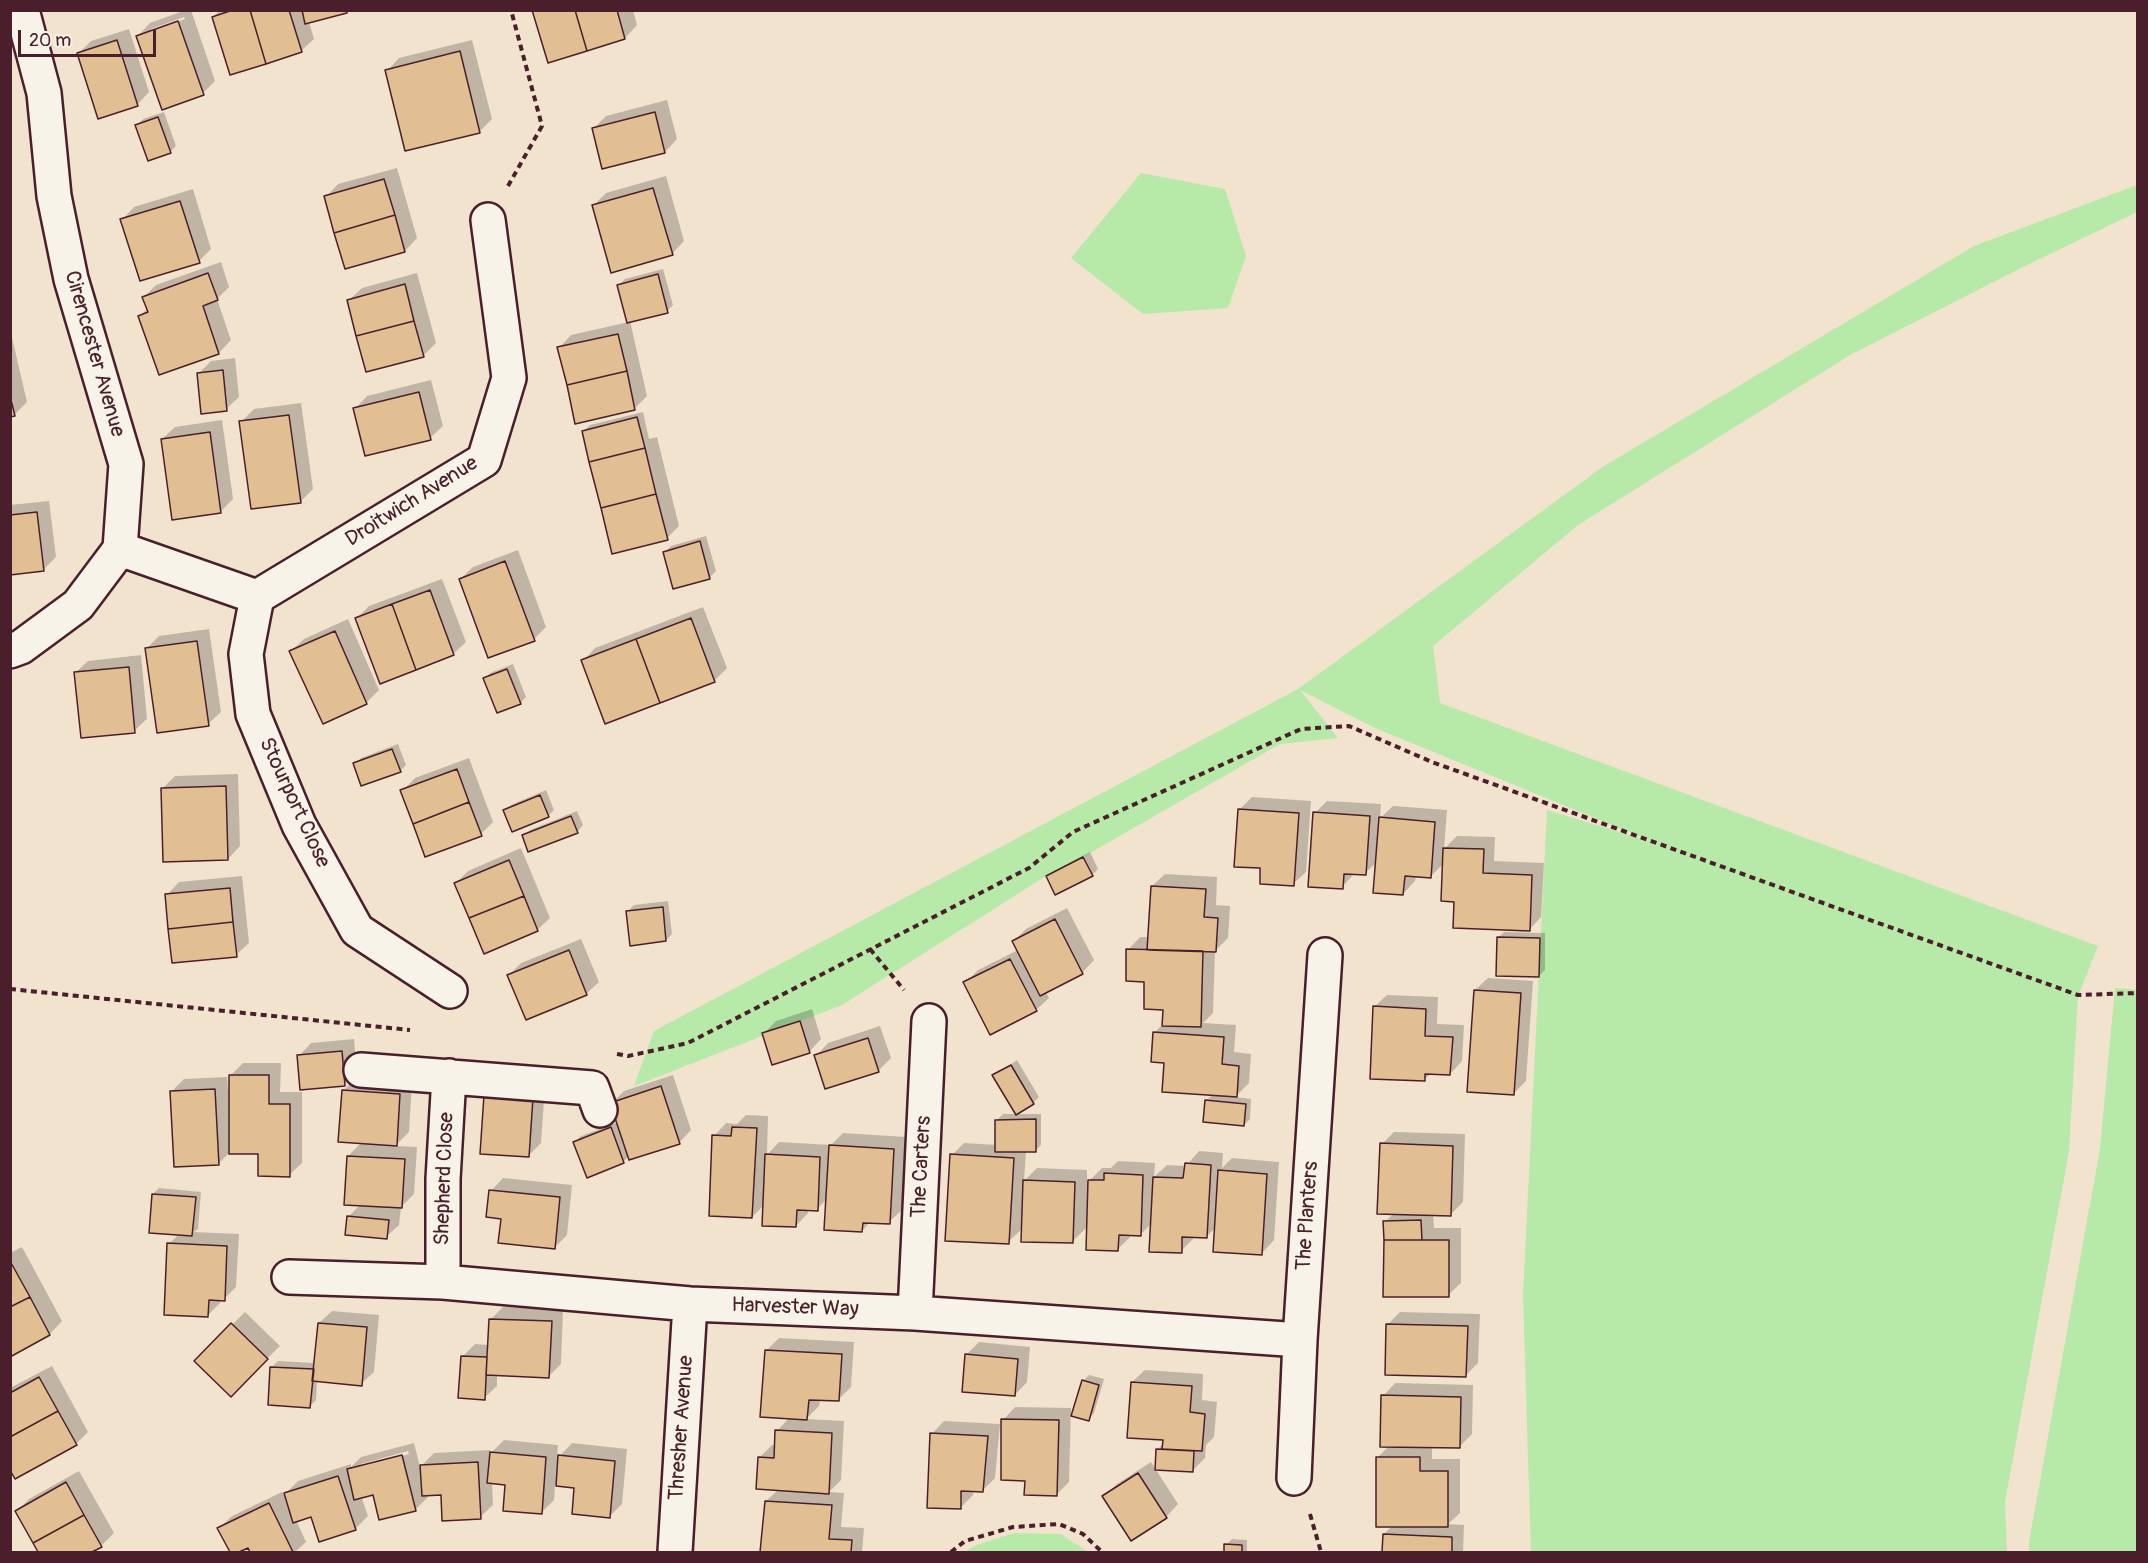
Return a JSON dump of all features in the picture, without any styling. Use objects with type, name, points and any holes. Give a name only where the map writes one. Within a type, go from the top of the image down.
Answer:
[{"type":"street","name":"Cirencester Avenue","points":[[22,10],[44,93],[54,196],[71,279],[126,464],[120,549]]},
{"type":"street","name":"Droitwich Avenue","points":[[257,597],[484,460],[509,378],[488,220]]},
{"type":"street","points":[[10,651],[21,647],[78,605],[120,549],[257,597]]},
{"type":"street","name":"Stourport Close","points":[[257,597],[246,654],[254,714],[299,825],[357,930],[450,991]]},
{"type":"street","name":"The Planters","points":[[1294,1478],[1300,1340],[1325,955]]},
{"type":"street","name":"The Carters","points":[[915,1312],[929,1021]]},
{"type":"street","points":[[361,1070],[592,1088],[600,1110]]},
{"type":"street","name":"Shepherd Close","points":[[443,1282],[443,1179],[449,1076]]},
{"type":"street","name":"Harvester Way","points":[[289,1276],[443,1282],[690,1304],[915,1312],[1300,1340]]},
{"type":"street","name":"Thresher Avenue","points":[[675,1552],[690,1304]]},
{"type":"path","points":[[488,220],[542,126],[511,10]]},
{"type":"path","points":[[606,1053],[628,1056],[688,1043],[1029,868],[1073,832],[1301,729],[1349,726],[1432,762],[2078,996],[2138,993]]},
{"type":"path","points":[[870,949],[929,1021]]},
{"type":"path","points":[[10,989],[421,1031]]},
{"type":"path","points":[[951,1552],[965,1541],[1013,1527],[1059,1524],[1083,1534],[1102,1552]]},
{"type":"green space","points":[[1141,173],[1225,189],[1246,256],[1228,308],[1143,314],[1071,258]]},
{"type":"green space","points":[[2137,185],[2137,212],[1850,355],[1578,525],[1433,646],[1440,703],[2098,946],[2078,996],[2069,1151],[2005,1502],[2007,1552],[1531,1552],[1523,1295],[1547,810],[1656,843],[1375,728],[1300,690],[1338,738],[1280,744],[1046,876],[842,1005],[634,1086],[654,1031],[1298,689],[1604,466],[1974,246]]},
{"type":"green space","points":[[2115,988],[2138,990],[2137,1552],[2029,1552],[2100,1149]]},
{"type":"green space","points":[[1014,1533],[1061,1534],[1088,1552],[965,1552],[974,1546]]},
{"type":"building","points":[[233,10],[250,10],[266,64],[230,75],[212,17]]},
{"type":"building","points":[[250,10],[289,10],[302,52],[266,64]]},
{"type":"building","points":[[302,10],[347,10],[347,13],[305,24]]},
{"type":"building","points":[[532,10],[575,10],[587,51],[548,63]]},
{"type":"building","points":[[575,10],[617,10],[625,39],[587,51]]},
{"type":"building","points":[[178,21],[204,95],[162,110],[136,36]]},
{"type":"building","points":[[117,40],[138,106],[98,119],[77,53]]},
{"type":"building","points":[[460,51],[480,133],[405,151],[385,70]]},
{"type":"building","points":[[655,112],[665,153],[602,169],[592,128]]},
{"type":"building","points":[[158,117],[171,153],[148,161],[135,125]]},
{"type":"building","points":[[384,179],[395,215],[334,233],[324,196]]},
{"type":"building","points":[[653,188],[673,255],[611,273],[592,205]]},
{"type":"building","points":[[180,201],[200,263],[140,281],[120,219]]},
{"type":"building","points":[[395,215],[405,252],[345,269],[334,233]]},
{"type":"building","points":[[208,273],[218,300],[203,306],[219,354],[159,375],[138,316],[148,312],[142,297]]},
{"type":"building","points":[[658,274],[668,313],[627,323],[617,285]]},
{"type":"building","points":[[405,284],[414,321],[356,336],[347,300]]},
{"type":"building","points":[[414,321],[424,357],[366,372],[356,336]]},
{"type":"building","points":[[618,334],[627,371],[567,385],[557,347]]},
{"type":"building","points":[[223,370],[227,411],[201,414],[197,373]]},
{"type":"building","points":[[627,371],[635,410],[575,424],[567,385]]},
{"type":"building","points":[[419,392],[431,440],[365,456],[353,408]]},
{"type":"building","points":[[10,396],[15,416],[10,417]]},
{"type":"building","points":[[289,415],[301,503],[251,509],[239,421]]},
{"type":"building","points":[[637,417],[645,448],[589,462],[582,431]]},
{"type":"building","points":[[210,432],[221,513],[172,520],[161,439]]},
{"type":"building","points":[[645,448],[656,494],[601,508],[589,462]]},
{"type":"building","points":[[656,494],[668,540],[612,554],[601,508]]},
{"type":"building","points":[[37,512],[44,571],[10,575],[10,515]]},
{"type":"building","points":[[700,541],[710,579],[673,589],[663,552]]},
{"type":"building","points":[[505,561],[535,641],[488,658],[459,579]]},
{"type":"building","points":[[430,590],[454,655],[416,670],[392,604]]},
{"type":"building","points":[[392,604],[416,670],[380,684],[355,618]]},
{"type":"building","points":[[691,618],[715,682],[660,703],[636,639]]},
{"type":"building","points":[[335,631],[367,704],[323,724],[289,651]]},
{"type":"building","points":[[636,639],[660,703],[605,724],[581,660]]},
{"type":"building","points":[[197,641],[209,726],[157,733],[145,648]]},
{"type":"building","points":[[129,667],[135,733],[81,738],[74,672]]},
{"type":"building","points":[[507,669],[521,704],[497,713],[483,678]]},
{"type":"building","points":[[392,749],[401,772],[361,786],[353,763]]},
{"type":"building","points":[[457,769],[469,802],[413,824],[400,790]]},
{"type":"building","points":[[226,786],[228,860],[163,862],[161,788]]},
{"type":"building","points":[[540,795],[549,817],[512,832],[503,810]]},
{"type":"building","points":[[469,802],[482,836],[425,857],[413,824]]},
{"type":"building","points":[[1238,809],[1299,813],[1294,886],[1260,884],[1260,868],[1234,867]]},
{"type":"building","points":[[1313,812],[1370,816],[1366,875],[1344,874],[1343,889],[1308,887]]},
{"type":"building","points":[[571,816],[578,833],[528,852],[522,835]]},
{"type":"building","points":[[1379,817],[1435,822],[1431,878],[1405,876],[1403,895],[1373,893]]},
{"type":"building","points":[[1443,848],[1484,849],[1483,873],[1532,875],[1530,931],[1453,928],[1454,902],[1441,901]]},
{"type":"building","points":[[1083,857],[1093,876],[1055,895],[1046,876]]},
{"type":"building","points":[[509,860],[524,896],[469,918],[454,883]]},
{"type":"building","points":[[1151,886],[1206,889],[1204,917],[1218,918],[1216,952],[1147,950]]},
{"type":"building","points":[[230,888],[233,922],[168,929],[165,894]]},
{"type":"building","points":[[524,896],[538,931],[484,954],[469,918]]},
{"type":"building","points":[[663,907],[666,941],[630,946],[626,911]]},
{"type":"building","points":[[1055,919],[1083,974],[1040,996],[1012,941]]},
{"type":"building","points":[[233,922],[237,957],[172,963],[168,929]]},
{"type":"building","points":[[1497,937],[1540,938],[1539,977],[1496,976]]},
{"type":"building","points":[[1126,949],[1203,951],[1201,1027],[1162,1026],[1163,1010],[1144,1009],[1144,982],[1126,981]]},
{"type":"building","points":[[569,950],[587,995],[526,1020],[507,975]]},
{"type":"building","points":[[1010,959],[1037,1011],[990,1035],[963,982]]},
{"type":"building","points":[[1474,990],[1521,993],[1514,1095],[1467,1092]]},
{"type":"building","points":[[1373,1006],[1426,1009],[1425,1036],[1453,1037],[1450,1075],[1425,1074],[1425,1081],[1370,1079]]},
{"type":"building","points":[[800,1021],[810,1053],[772,1065],[762,1033]]},
{"type":"building","points":[[1153,1032],[1224,1037],[1222,1064],[1239,1066],[1237,1097],[1162,1092],[1164,1063],[1151,1062]]},
{"type":"building","points":[[868,1038],[879,1072],[825,1089],[814,1055]]},
{"type":"building","points":[[342,1051],[345,1086],[300,1090],[297,1055]]},
{"type":"building","points":[[1011,1065],[1034,1104],[1016,1115],[992,1075]]},
{"type":"building","points":[[229,1075],[269,1075],[269,1104],[290,1104],[290,1177],[258,1176],[258,1154],[229,1154]]},
{"type":"building","points":[[661,1086],[680,1144],[629,1160],[610,1103]]},
{"type":"building","points":[[215,1089],[219,1165],[174,1167],[170,1091]]},
{"type":"building","points":[[342,1090],[400,1094],[397,1146],[338,1142]]},
{"type":"building","points":[[484,1095],[533,1098],[529,1157],[480,1154]]},
{"type":"building","points":[[1205,1100],[1246,1104],[1244,1126],[1203,1122]]},
{"type":"building","points":[[1036,1119],[1036,1152],[995,1152],[995,1120]]},
{"type":"building","points":[[611,1127],[624,1163],[587,1178],[573,1142]]},
{"type":"building","points":[[732,1127],[757,1128],[752,1218],[709,1216],[712,1135],[731,1136]]},
{"type":"building","points":[[1380,1143],[1453,1146],[1451,1216],[1377,1214]]},
{"type":"building","points":[[829,1145],[894,1149],[890,1224],[863,1223],[862,1232],[824,1230]]},
{"type":"building","points":[[765,1154],[820,1157],[818,1211],[797,1210],[796,1227],[762,1226]]},
{"type":"building","points":[[950,1154],[1014,1158],[1009,1244],[945,1241]]},
{"type":"building","points":[[347,1156],[405,1159],[402,1208],[344,1205]]},
{"type":"building","points":[[1185,1163],[1211,1165],[1207,1238],[1182,1237],[1182,1253],[1149,1252],[1153,1177],[1183,1178]]},
{"type":"building","points":[[1218,1170],[1267,1174],[1262,1255],[1213,1252]]},
{"type":"building","points":[[1104,1173],[1143,1175],[1141,1236],[1119,1235],[1118,1251],[1086,1250],[1088,1180],[1104,1180]]},
{"type":"building","points":[[1023,1180],[1075,1182],[1073,1243],[1021,1242]]},
{"type":"building","points":[[489,1190],[560,1197],[555,1249],[498,1243],[501,1219],[486,1217]]},
{"type":"building","points":[[152,1194],[196,1197],[192,1236],[149,1233]]},
{"type":"building","points":[[347,1216],[389,1220],[387,1239],[345,1235]]},
{"type":"building","points":[[1421,1220],[1422,1240],[1384,1240],[1383,1221]]},
{"type":"building","points":[[1384,1240],[1449,1240],[1449,1297],[1383,1297]]},
{"type":"building","points":[[167,1243],[227,1246],[225,1301],[209,1300],[208,1317],[164,1315]]},
{"type":"building","points":[[10,1261],[30,1297],[10,1307]]},
{"type":"building","points":[[30,1297],[50,1335],[10,1357],[10,1307]]},
{"type":"building","points":[[489,1319],[552,1321],[549,1378],[486,1375]]},
{"type":"building","points":[[231,1323],[268,1359],[231,1397],[194,1361]]},
{"type":"building","points":[[318,1323],[367,1327],[362,1386],[312,1381]]},
{"type":"building","points":[[1386,1324],[1468,1326],[1466,1377],[1385,1375]]},
{"type":"building","points":[[765,1350],[842,1354],[839,1401],[809,1400],[807,1420],[760,1417]]},
{"type":"building","points":[[965,1354],[1018,1359],[1015,1396],[962,1392]]},
{"type":"building","points":[[461,1356],[487,1357],[485,1400],[458,1398]]},
{"type":"building","points":[[270,1367],[314,1369],[310,1408],[268,1405]]},
{"type":"building","points":[[39,1377],[58,1411],[10,1437],[10,1393]]},
{"type":"building","points":[[1082,1380],[1099,1385],[1089,1421],[1071,1416]]},
{"type":"building","points":[[1131,1382],[1192,1386],[1190,1412],[1205,1414],[1202,1451],[1162,1449],[1163,1440],[1127,1438]]},
{"type":"building","points":[[1381,1395],[1461,1397],[1460,1448],[1380,1447]]},
{"type":"building","points":[[58,1411],[77,1445],[15,1479],[10,1470],[10,1437]]},
{"type":"building","points":[[1001,1419],[1059,1420],[1057,1496],[1024,1495],[1025,1481],[1001,1480]]},
{"type":"building","points":[[775,1430],[832,1433],[829,1494],[756,1489],[758,1457],[774,1458]]},
{"type":"building","points":[[930,1433],[988,1436],[983,1492],[961,1491],[961,1509],[927,1508]]},
{"type":"building","points":[[1156,1449],[1194,1451],[1193,1472],[1155,1470]]},
{"type":"building","points":[[490,1452],[546,1457],[542,1514],[503,1511],[505,1485],[487,1483]]},
{"type":"building","points":[[402,1455],[416,1511],[379,1520],[373,1495],[354,1500],[347,1469]]},
{"type":"building","points":[[558,1455],[615,1461],[610,1518],[572,1514],[574,1488],[556,1486]]},
{"type":"building","points":[[1376,1457],[1420,1457],[1420,1471],[1448,1471],[1448,1527],[1376,1527]]},
{"type":"building","points":[[478,1462],[481,1519],[442,1521],[441,1495],[422,1496],[420,1465]]},
{"type":"building","points":[[1138,1473],[1167,1518],[1131,1541],[1102,1496]]},
{"type":"building","points":[[338,1476],[356,1530],[319,1542],[311,1517],[293,1523],[284,1493]]},
{"type":"building","points":[[66,1482],[84,1515],[33,1543],[15,1511]]},
{"type":"building","points":[[765,1501],[832,1505],[829,1539],[852,1540],[851,1552],[760,1552]]},
{"type":"building","points":[[269,1503],[293,1552],[250,1552],[248,1548],[239,1552],[230,1552],[217,1528]]},
{"type":"building","points":[[84,1515],[102,1547],[92,1552],[38,1552],[33,1543]]},
{"type":"building","points":[[1383,1534],[1452,1537],[1452,1552],[1382,1552]]},
{"type":"building","points":[[1224,1544],[1242,1545],[1242,1552],[1224,1552]]}]
